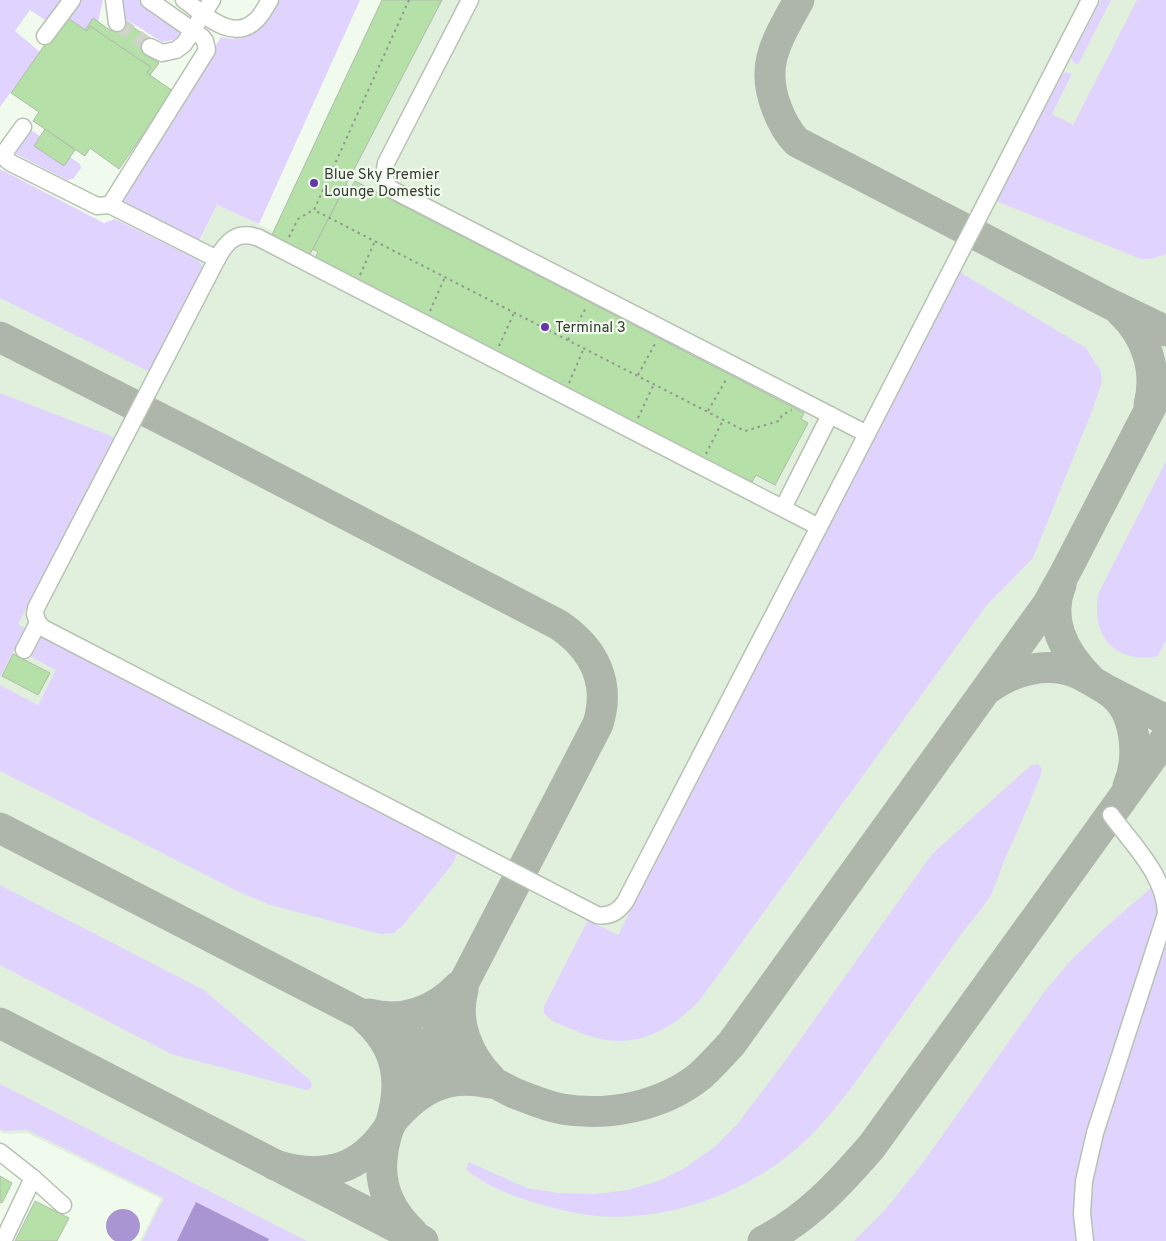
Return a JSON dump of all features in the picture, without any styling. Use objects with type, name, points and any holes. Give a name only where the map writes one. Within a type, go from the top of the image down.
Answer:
[{"type":"lane","points":[[45,36],[72,0]]},
{"type":"lane","points":[[114,0],[117,23]]},
{"type":"lane","points":[[110,205],[207,50],[205,41],[149,0]]},
{"type":"lane","points":[[184,0],[208,7],[223,27],[234,30],[246,27],[258,18],[270,0]]},
{"type":"lane","points":[[252,0],[262,0]]},
{"type":"lane","points":[[470,0],[386,163],[384,176],[389,188],[867,434]]},
{"type":"lane","points":[[819,527],[251,235],[235,238],[227,243],[217,259],[36,608],[35,614],[38,624],[70,642],[588,910],[604,916],[612,914],[620,909],[625,902],[819,527],[867,434],[1090,0]]},
{"type":"lane","points":[[150,48],[162,54],[176,50],[184,44],[208,7]]},
{"type":"lane","points":[[23,127],[5,152],[7,160],[96,206],[110,205],[217,259]]},
{"type":"lane","points":[[783,508],[830,415]]},
{"type":"lane","points":[[24,650],[38,624]]},
{"type":"lane","points":[[1085,1241],[1082,1214],[1084,1182],[1095,1133],[1166,914],[1165,902],[1155,874],[1111,815]]},
{"type":"lane","points":[[0,1152],[33,1178],[63,1206]]},
{"type":"lane","points":[[3,1241],[33,1178]]},
{"type":"path","points":[[287,242],[298,219],[314,210],[409,0]]},
{"type":"path","points":[[314,210],[745,431],[779,421],[782,415],[796,408]]},
{"type":"path","points":[[358,279],[375,241]]},
{"type":"path","points":[[427,315],[445,277]]},
{"type":"path","points":[[568,340],[589,302]]},
{"type":"path","points":[[497,351],[514,313]]},
{"type":"path","points":[[638,376],[659,338]]},
{"type":"path","points":[[567,387],[584,348]]},
{"type":"path","points":[[708,411],[722,384],[730,374]]},
{"type":"path","points":[[636,423],[654,384]]},
{"type":"path","points":[[705,459],[708,448],[723,419]]},
{"type":"shaded area","points":[[0,0],[66,0],[52,19],[45,20],[30,10],[15,31],[40,52],[0,107]]},
{"type":"shaded area","points":[[80,0],[103,0],[98,22],[93,18],[85,30],[65,16]]},
{"type":"shaded area","points":[[122,0],[139,0],[178,27],[179,36],[173,40],[162,42],[124,18]]},
{"type":"shaded area","points":[[276,0],[360,0],[259,224],[217,205],[199,241],[122,203],[121,200],[144,159],[152,154],[161,140],[163,129],[221,37],[242,38],[255,31],[261,25]]},
{"type":"shaded area","points":[[382,0],[1166,0],[1166,1241],[140,1241],[161,1199],[27,1133],[4,1134],[0,1132],[0,246],[192,258],[217,205],[273,231]]},
{"type":"shaded area","points":[[1101,0],[1111,0],[1078,65],[1072,61],[1072,56]]},
{"type":"shaded area","points":[[1137,0],[1166,0],[1166,254],[1151,259],[1141,259],[996,201],[1061,76],[1066,72],[1072,74],[1052,114],[1073,125]]},
{"type":"shaded area","points":[[31,130],[80,164],[81,168],[73,179],[67,180],[16,154],[16,151]]},
{"type":"shaded area","points":[[0,169],[104,223],[115,219],[198,260],[202,266],[201,274],[150,372],[0,298]]},
{"type":"shaded area","points":[[960,272],[1086,348],[1101,372],[1102,382],[1092,411],[1033,558],[986,606],[700,1000],[672,1024],[642,1038],[626,1041],[592,1037],[550,1019],[544,1013],[544,1006],[588,920],[618,935]]},
{"type":"shaded area","points":[[0,393],[114,437],[18,624],[25,628],[0,677]]},
{"type":"shaded area","points":[[1166,461],[1166,640],[1158,656],[1143,658],[1129,656],[1118,651],[1102,633],[1098,621],[1099,592]]},
{"type":"shaded area","points":[[40,636],[458,853],[451,866],[403,925],[394,933],[380,934],[271,905],[239,892],[0,771],[0,685],[38,705],[56,670],[30,656]]},
{"type":"shaded area","points":[[1038,764],[1042,769],[1040,777],[990,896],[934,971],[848,1093],[822,1124],[784,1159],[756,1177],[727,1192],[695,1204],[663,1212],[630,1216],[597,1216],[540,1204],[500,1190],[476,1177],[466,1169],[469,1162],[527,1188],[558,1193],[595,1194],[628,1190],[658,1181],[685,1168],[717,1145],[738,1123],[785,1061],[932,854],[1031,765]]},
{"type":"shaded area","points":[[1166,875],[1166,1241],[854,1241],[884,1211],[922,1164],[1044,992],[1072,959]]},
{"type":"shaded area","points":[[0,885],[204,990],[311,1081],[311,1088],[306,1090],[171,1054],[0,965]]},
{"type":"shaded area","points":[[0,1084],[307,1241],[142,1241],[164,1198],[27,1130],[5,1131],[0,1129]]},
{"type":"shaded area","points":[[196,1202],[269,1239],[268,1241],[177,1241]]},
{"type":"shaded area","points":[[123,1209],[135,1214],[140,1226],[135,1238],[123,1243],[111,1238],[106,1226],[111,1214]]},
{"type":"building","points":[[382,0],[442,0],[308,258],[270,239]]},
{"type":"building","points":[[65,16],[87,31],[90,26],[151,67],[147,73],[173,91],[119,169],[90,148],[85,156],[33,121],[39,112],[11,93]]},
{"type":"building","points":[[93,18],[111,31],[120,18],[153,41],[144,54],[159,63],[150,75],[147,73],[151,67],[90,26],[87,31],[85,30]]},
{"type":"building","points":[[45,129],[75,150],[64,166],[34,146]]},
{"type":"building","name":"Terminal 3","points":[[355,181],[804,413],[801,419],[808,423],[775,485],[756,475],[752,482],[711,462],[315,258],[318,252],[313,249],[346,185],[351,187]]},
{"type":"building","points":[[13,654],[50,673],[38,695],[2,676]]},
{"type":"building","points":[[0,1176],[12,1183],[2,1203],[0,1202]]},
{"type":"building","points":[[35,1201],[69,1218],[57,1241],[15,1241]]},
{"type":"taxiway","points":[[799,0],[773,52],[770,78],[772,93],[779,114],[788,131],[797,142],[1106,302],[1166,331]]},
{"type":"taxiway","points":[[1119,310],[1136,330],[1147,353],[1152,378],[1149,405]]},
{"type":"taxiway","points":[[0,337],[559,625],[582,645],[590,656],[601,681],[601,709],[598,724],[389,1127],[366,1154],[339,1168],[309,1172],[275,1165]]},
{"type":"taxiway","points":[[0,828],[514,1093],[550,1106],[580,1111],[616,1110],[652,1102],[669,1095],[700,1076],[732,1043],[1047,605],[1166,378]]},
{"type":"taxiway","points":[[1061,585],[1057,598],[1056,612],[1061,637],[1074,660],[1091,680]]},
{"type":"taxiway","points":[[989,688],[1009,676],[1031,669],[1066,669],[1166,720]]},
{"type":"taxiway","points":[[1110,692],[1119,700],[1126,711],[1134,736],[1134,762],[1128,786]]},
{"type":"taxiway","points":[[763,1241],[794,1222],[822,1199],[872,1146],[1166,738]]},
{"type":"taxiway","points":[[369,1014],[394,1017],[418,1013],[440,1002],[459,986]]},
{"type":"taxiway","points":[[463,990],[460,1014],[465,1038],[476,1060],[491,1079]]},
{"type":"taxiway","points":[[366,1019],[385,1042],[395,1066],[397,1093],[391,1122],[412,1101],[434,1087],[459,1080],[489,1083]]},
{"type":"taxiway","points":[[0,1023],[423,1241]]},
{"type":"taxiway","points":[[389,1127],[382,1156],[383,1183],[393,1208],[412,1232]]},
{"type":"tunnel","points":[[117,23],[150,47]]},
{"type":"place","name":"Blue Sky Premier Lounge Domestic","points":[[314,183]]},
{"type":"place","name":"Terminal 3","points":[[545,327]]}]
